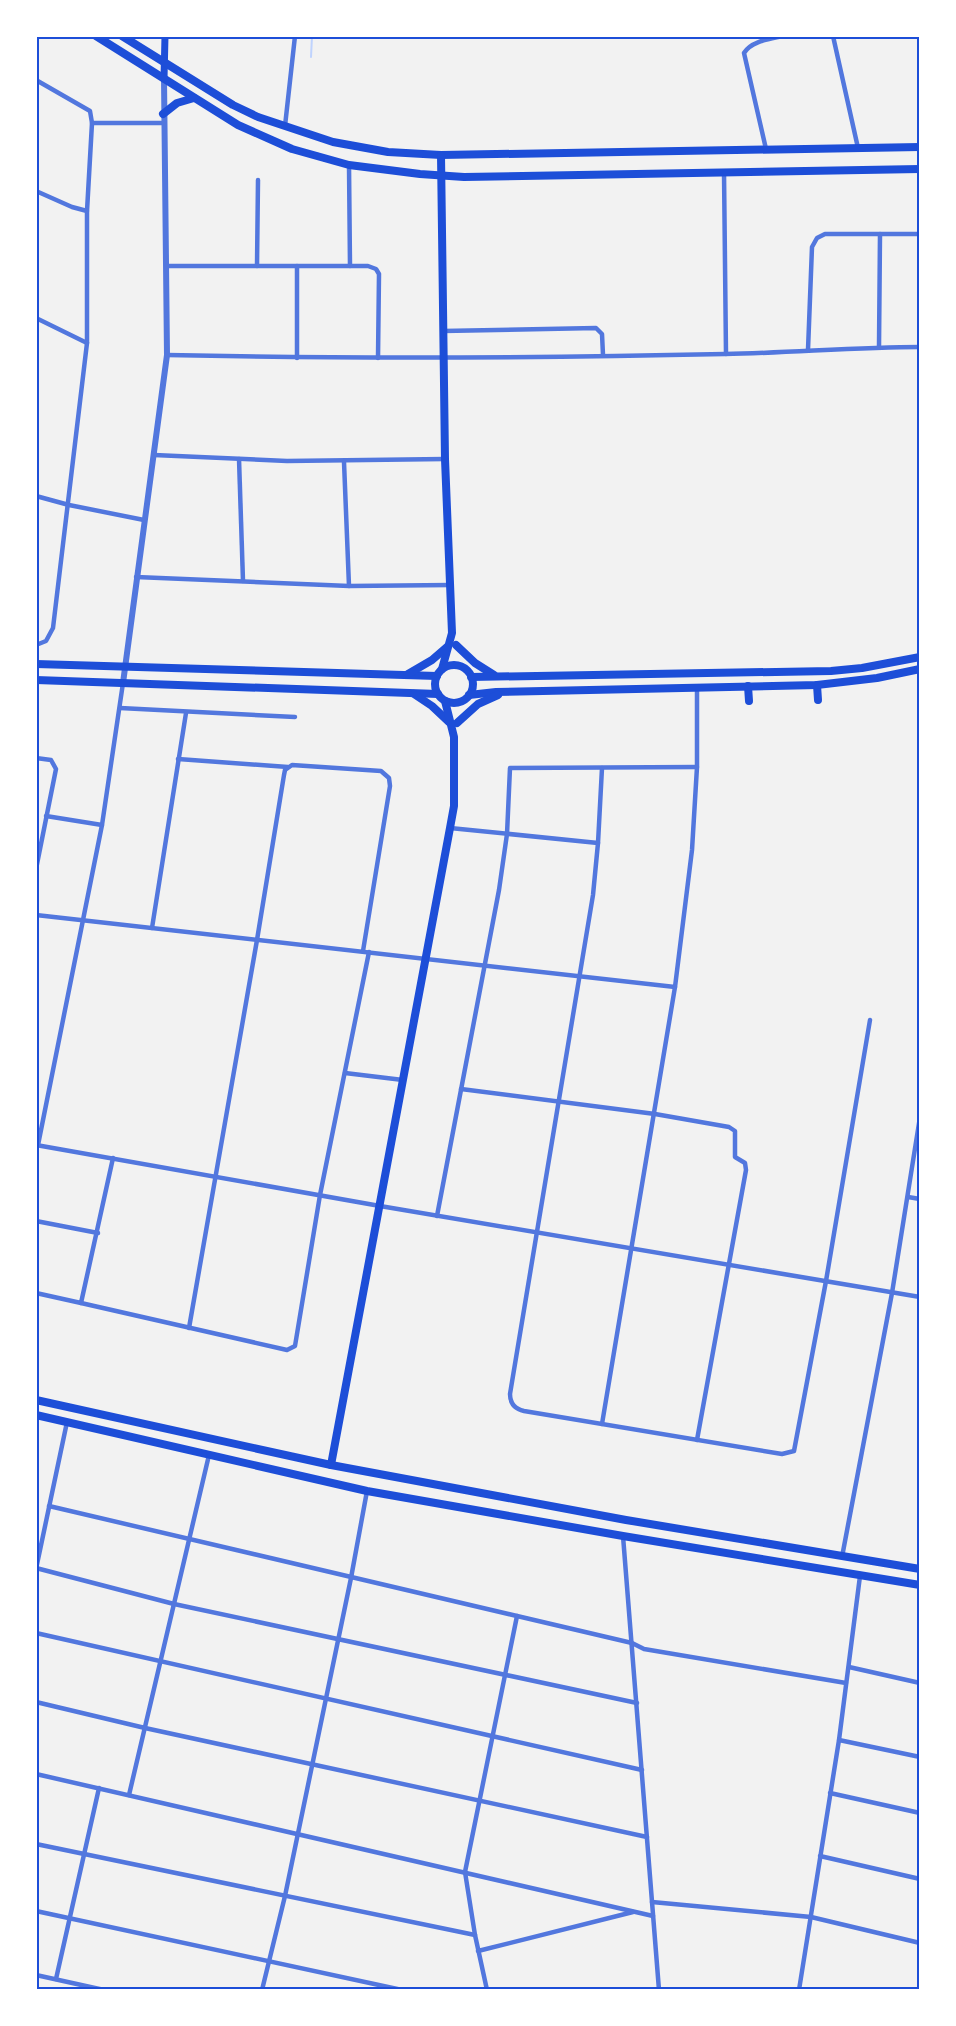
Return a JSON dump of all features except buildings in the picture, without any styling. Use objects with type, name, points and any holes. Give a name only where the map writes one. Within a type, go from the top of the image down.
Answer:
[{"type":"highway","points":[[36,1400],[331,1466],[626,1520],[920,1569]]},
{"type":"highway","points":[[36,1415],[368,1491],[920,1585]]},
{"type":"main road","points":[[96,36],[238,125],[292,149],[349,165],[442,176],[920,170]]},
{"type":"main road","points":[[122,36],[233,105],[258,117],[333,142],[388,152],[441,155],[920,147]]},
{"type":"main road","points":[[164,80],[165,36]]},
{"type":"main road","points":[[164,119],[177,103],[194,98]]},
{"type":"main road","points":[[441,155],[445,459],[452,645],[435,688],[445,701],[454,723]]},
{"type":"main road","points":[[331,1466],[454,806],[454,723],[462,702],[469,695],[473,686],[471,676],[452,645]]},
{"type":"main road","points":[[404,675],[423,666],[452,645]]},
{"type":"main road","points":[[452,645],[497,677]]},
{"type":"main road","points":[[471,676],[831,671],[871,667],[920,657]]},
{"type":"main road","points":[[36,664],[404,675],[440,673],[453,666],[464,668]]},
{"type":"main road","points":[[469,695],[506,692],[817,685],[877,678],[920,669]]},
{"type":"main road","points":[[36,680],[438,694]]},
{"type":"main road","points":[[817,685],[818,700]]},
{"type":"main road","points":[[748,686],[748,701]]},
{"type":"main road","points":[[454,723],[478,704],[506,692]]},
{"type":"main road","points":[[413,693],[454,723]]},
{"type":"main road","points":[[445,701],[462,702]]},
{"type":"street","points":[[285,126],[295,36]]},
{"type":"street","points":[[766,149],[744,56],[750,46],[783,36]]},
{"type":"street","points":[[833,36],[858,148]]},
{"type":"street","points":[[36,80],[90,111],[92,123],[87,211],[87,343],[54,628],[46,641],[36,645]]},
{"type":"street","points":[[164,80],[167,355],[120,708],[102,825],[37,1145],[437,1216],[920,1297]]},
{"type":"street","points":[[92,123],[164,119]]},
{"type":"street","points":[[349,165],[350,267]]},
{"type":"street","points":[[724,172],[726,354]]},
{"type":"street","points":[[257,266],[258,180]]},
{"type":"street","points":[[36,199],[38,191],[72,207],[87,211]]},
{"type":"street","points":[[808,350],[814,243],[817,238],[825,234],[920,234]]},
{"type":"street","points":[[879,347],[880,234]]},
{"type":"street","points":[[297,266],[297,358]]},
{"type":"street","points":[[166,267],[371,266],[379,274],[378,358]]},
{"type":"street","points":[[36,318],[87,343]]},
{"type":"street","points":[[443,330],[596,328],[602,334],[603,355]]},
{"type":"street","points":[[167,355],[378,358],[726,354],[920,347]]},
{"type":"street","points":[[154,455],[344,462],[445,459]]},
{"type":"street","points":[[239,459],[243,581]]},
{"type":"street","points":[[344,462],[349,586]]},
{"type":"street","points":[[36,496],[69,505],[144,519]]},
{"type":"street","points":[[136,577],[349,586],[451,585]]},
{"type":"street","points":[[602,1424],[675,987],[692,850],[697,767],[697,688]]},
{"type":"street","points":[[120,708],[295,717]]},
{"type":"street","points":[[152,928],[186,713]]},
{"type":"street","points":[[36,758],[51,760],[56,769],[36,869]]},
{"type":"street","points":[[178,759],[288,767],[296,764],[377,771],[389,778],[390,786],[363,951]]},
{"type":"street","points":[[189,1328],[258,940],[284,775],[288,767]]},
{"type":"street","points":[[437,1216],[499,890],[507,834],[510,768],[697,767]]},
{"type":"street","points":[[602,768],[593,895],[536,1233],[510,1394],[511,1402],[520,1410],[782,1454],[794,1451],[826,1281],[870,1020]]},
{"type":"street","points":[[46,816],[102,825]]},
{"type":"street","points":[[450,828],[598,843]]},
{"type":"street","points":[[36,915],[675,987]]},
{"type":"street","points":[[36,1293],[287,1350],[295,1346],[320,1195],[369,952]]},
{"type":"street","points":[[345,1073],[403,1080]]},
{"type":"street","points":[[461,1089],[655,1114],[729,1127],[735,1131],[735,1157],[747,1166],[697,1440]]},
{"type":"street","points":[[842,1557],[892,1293],[920,1117]]},
{"type":"street","points":[[81,1303],[113,1158]]},
{"type":"street","points":[[908,1197],[920,1199]]},
{"type":"street","points":[[36,1221],[98,1233]]},
{"type":"street","points":[[68,1422],[36,1569],[174,1604],[637,1703]]},
{"type":"street","points":[[129,1795],[209,1455]]},
{"type":"street","points":[[262,1990],[285,1896],[368,1491]]},
{"type":"street","points":[[50,1506],[632,1643],[644,1649],[846,1683]]},
{"type":"street","points":[[623,1536],[659,1990]]},
{"type":"street","points":[[799,1990],[839,1740],[860,1576]]},
{"type":"street","points":[[487,1990],[465,1872],[517,1616]]},
{"type":"street","points":[[36,1633],[642,1770]]},
{"type":"street","points":[[849,1666],[920,1683]]},
{"type":"street","points":[[36,1702],[647,1838]]},
{"type":"street","points":[[839,1740],[920,1757]]},
{"type":"street","points":[[36,1774],[654,1916]]},
{"type":"street","points":[[56,1979],[99,1788]]},
{"type":"street","points":[[830,1793],[920,1813]]},
{"type":"street","points":[[36,1844],[475,1935]]},
{"type":"street","points":[[820,1856],[920,1879]]},
{"type":"street","points":[[652,1902],[810,1917],[920,1943]]},
{"type":"street","points":[[36,1911],[402,1990]]},
{"type":"street","points":[[478,1951],[636,1911]]},
{"type":"street","points":[[36,1975],[85,1988],[104,1990]]},
{"type":"waterway","points":[[311,57],[312,36]]}]
